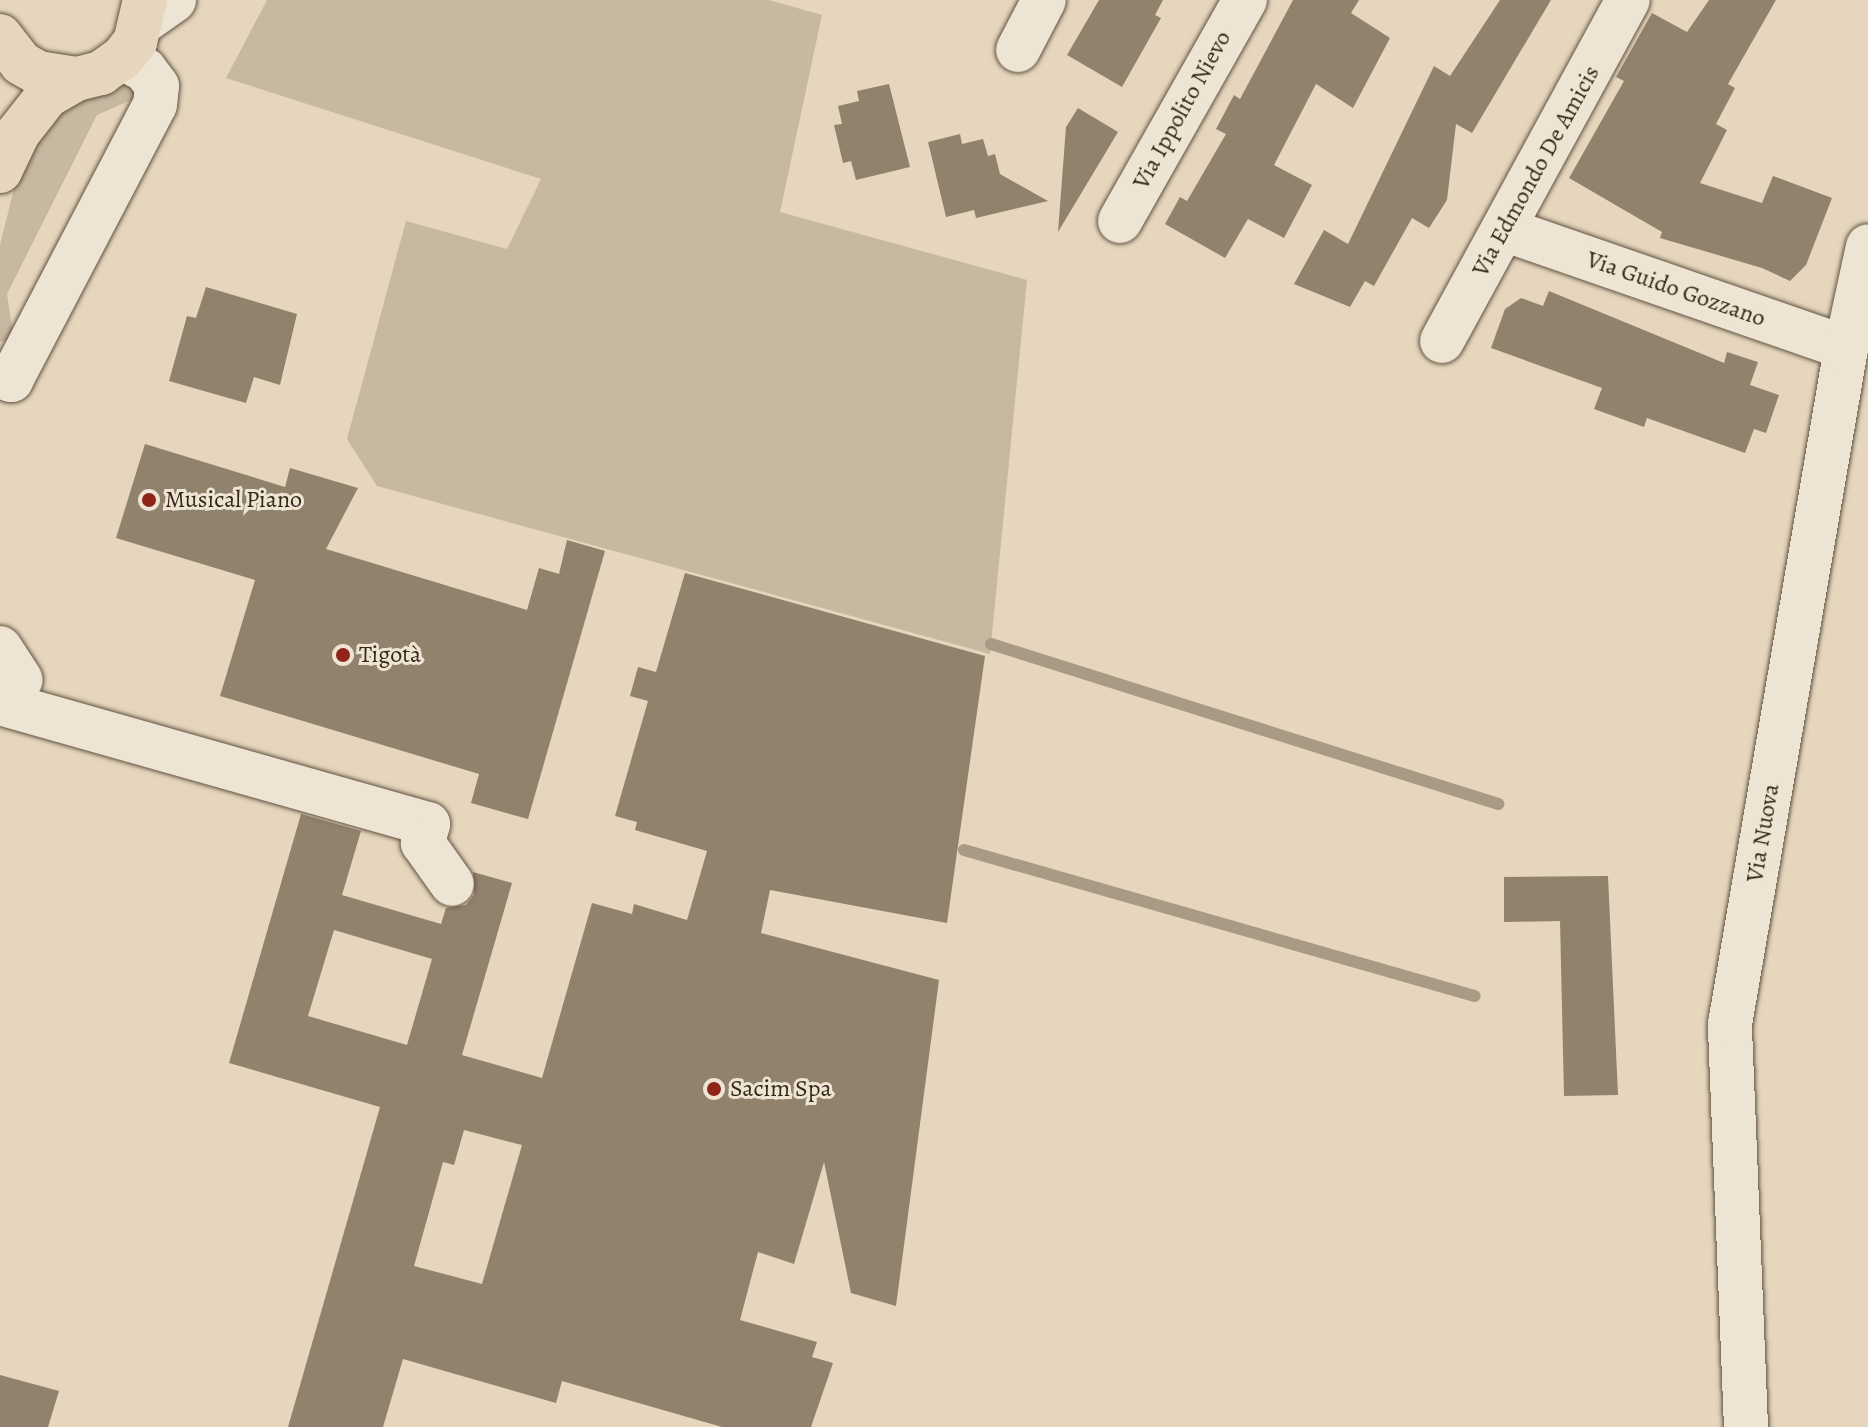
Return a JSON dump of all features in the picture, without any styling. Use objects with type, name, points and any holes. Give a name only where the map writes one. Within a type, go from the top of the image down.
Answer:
[{"type":"main road","points":[[0,171],[18,133],[47,96],[77,79],[101,73],[146,20]]},
{"type":"main road","points":[[0,36],[21,63],[38,73],[77,79]]},
{"type":"street","points":[[1018,50],[1044,0]]},
{"type":"street","name":"Via Ippolito Nievo","points":[[1120,221],[1245,0]]},
{"type":"street","name":"Via Edmondo De Amicis","points":[[1442,341],[1506,230],[1628,0]]},
{"type":"street","points":[[0,376],[11,380],[155,105],[157,86],[145,70],[146,20]]},
{"type":"street","name":"Via Guido Gozzano","points":[[1506,230],[1846,348]]},
{"type":"street","name":"Via Nuova","points":[[1746,1427],[1730,1024],[1846,348],[1868,246]]},
{"type":"street","points":[[5,661],[428,824],[423,843],[452,884]]},
{"type":"shaded area","points":[[267,0],[769,0],[822,15],[780,212],[1027,280],[990,654],[377,486],[347,439],[406,221],[507,249],[541,179],[226,78]]},
{"type":"shaded area","points":[[120,85],[135,85],[145,94],[97,115],[7,294],[14,339],[0,342],[0,245],[14,189],[39,133],[57,107]]},
{"type":"building","points":[[1099,0],[1163,0],[1155,15],[1161,18],[1122,87],[1067,55]]},
{"type":"building","points":[[1293,0],[1359,0],[1351,13],[1390,38],[1353,108],[1316,84],[1274,165],[1312,185],[1284,238],[1248,219],[1225,258],[1165,224],[1180,197],[1187,201],[1226,134],[1216,129],[1234,95],[1240,99]]},
{"type":"building","points":[[1500,0],[1551,0],[1472,133],[1456,124],[1447,200],[1429,228],[1412,218],[1374,286],[1365,281],[1350,307],[1294,284],[1324,230],[1348,244],[1434,66],[1450,76]]},
{"type":"building","points":[[1709,0],[1776,0],[1728,84],[1735,88],[1716,124],[1727,130],[1700,183],[1762,203],[1773,176],[1832,198],[1806,265],[1790,281],[1762,268],[1660,238],[1662,232],[1569,178],[1624,81],[1616,77],[1652,13],[1687,32]]},
{"type":"building","points":[[889,84],[910,167],[856,180],[851,161],[843,163],[834,125],[842,124],[838,106],[859,101],[857,91]]},
{"type":"building","points":[[1078,108],[1118,132],[1058,232],[1066,127]]},
{"type":"building","points":[[960,134],[962,144],[983,139],[988,156],[995,154],[1000,174],[1048,201],[976,218],[974,210],[946,217],[928,142]]},
{"type":"building","points":[[206,287],[297,314],[280,385],[254,377],[246,403],[169,381],[187,316],[196,318]]},
{"type":"building","points":[[1549,291],[1724,363],[1727,352],[1758,362],[1750,385],[1779,395],[1766,433],[1754,429],[1745,453],[1647,418],[1644,427],[1594,409],[1602,388],[1491,348],[1505,309],[1521,298],[1543,306]]},
{"type":"building","points":[[145,444],[285,487],[290,468],[358,488],[326,549],[527,610],[539,568],[559,574],[567,540],[605,551],[528,819],[471,803],[479,774],[220,696],[255,580],[116,538]]},
{"type":"building","name":"Sacim Spa","points":[[685,573],[985,656],[947,923],[770,890],[761,933],[939,980],[896,1306],[851,1293],[824,1162],[794,1264],[758,1252],[740,1320],[817,1342],[812,1357],[833,1363],[811,1427],[722,1427],[562,1381],[556,1403],[403,1359],[383,1427],[288,1427],[380,1107],[229,1063],[301,814],[361,831],[342,895],[441,924],[446,908],[466,905],[474,895],[473,872],[512,883],[462,1055],[542,1078],[592,903],[632,914],[634,904],[687,920],[707,851],[635,830],[637,822],[615,816],[648,701],[630,696],[638,667],[656,672]],"holes":[[[334,930],[432,959],[407,1045],[308,1016]],[[464,1130],[522,1145],[482,1284],[414,1266],[443,1162],[454,1165]]]},
{"type":"building","points":[[1608,876],[1618,1095],[1564,1096],[1560,921],[1504,922],[1504,877]]},
{"type":"building","points":[[0,1375],[59,1391],[48,1427],[0,1427]]},
{"type":"waterway","points":[[991,644],[1498,804]]},
{"type":"waterway","points":[[964,850],[1475,996]]},
{"type":"place","name":"Musical Piano","points":[[149,500]]},
{"type":"place","name":"Tigotà","points":[[343,655]]},
{"type":"place","name":"Sacim Spa","points":[[714,1089]]}]
